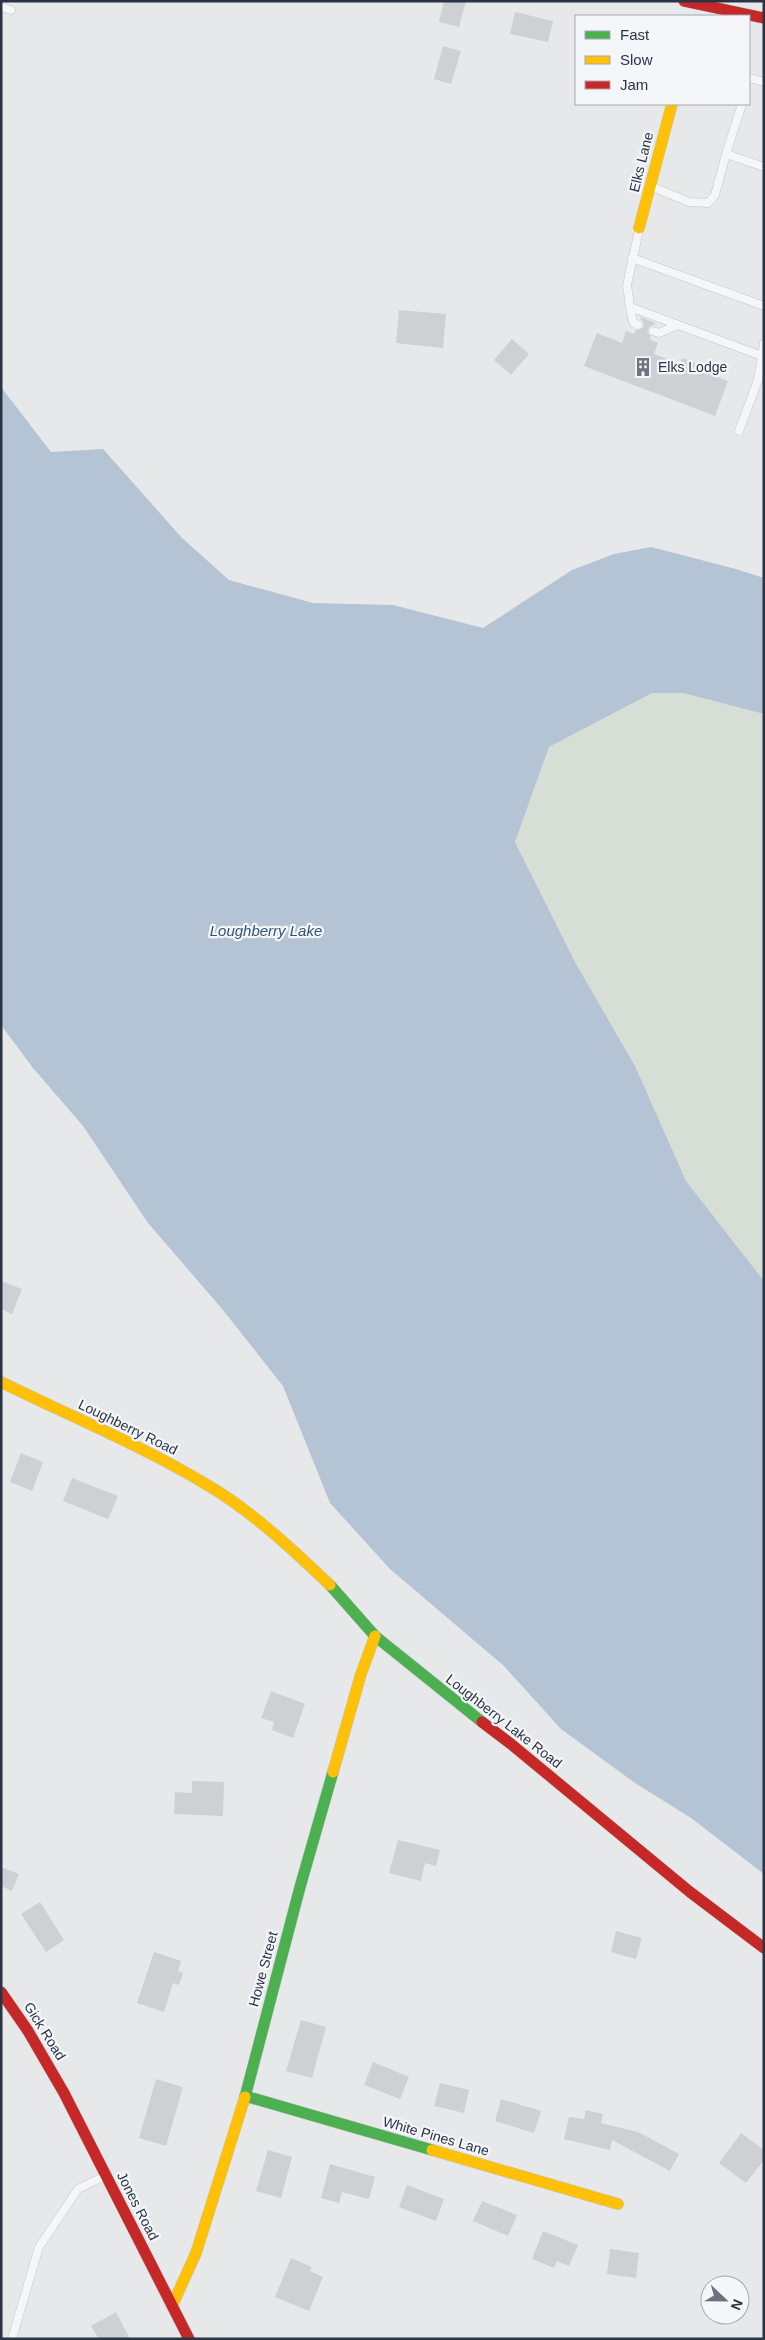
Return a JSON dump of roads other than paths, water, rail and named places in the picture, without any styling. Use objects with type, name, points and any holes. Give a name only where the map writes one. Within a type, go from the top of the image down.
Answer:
[{"type":"street","points":[[684,1],[750,15]]},
{"type":"street","points":[[750,15],[764,18]]},
{"type":"street","name":"Elks Lane","points":[[640,228],[672,105]]},
{"type":"street","name":"Loughberry Road","points":[[1,1382],[152,1455],[210,1486],[238,1505]]},
{"type":"street","name":"Loughberry Lake Road","points":[[238,1505],[304,1560],[341,1596],[375,1636],[455,1703],[511,1744],[690,1892],[764,1948]]},
{"type":"street","name":"Howe Street","points":[[172,2306],[196,2253],[245,2096],[353,1702],[375,1636]]},
{"type":"street","name":"Gick Road","points":[[1,1992],[40,2049],[60,2087]]},
{"type":"street","name":"Jones Road","points":[[60,2087],[189,2339]]},
{"type":"street","name":"White Pines Lane","points":[[245,2096],[618,2204]]},
{"type":"lane","points":[[1,7],[11,10]]},
{"type":"lane","points":[[750,79],[764,82]]},
{"type":"lane","points":[[650,186],[689,202],[708,203],[715,195],[742,105]]},
{"type":"lane","points":[[726,154],[764,167]]},
{"type":"lane","points":[[638,325],[633,322],[626,285],[640,228]]},
{"type":"lane","points":[[632,258],[764,306]]},
{"type":"lane","points":[[630,307],[762,356]]},
{"type":"lane","points":[[652,331],[659,333],[678,325]]},
{"type":"lane","points":[[740,431],[758,380],[764,343]]},
{"type":"lane","points":[[12,2339],[39,2247],[78,2189],[105,2176]]},
{"type":"water","name":"Loughberry Lake","points":[[1,387],[51,452],[103,449],[182,538],[229,580],[313,603],[393,605],[483,628],[572,570],[614,554],[651,547],[764,578],[764,714],[683,693],[652,693],[549,747],[515,842],[576,964],[635,1066],[686,1181],[764,1281],[764,1874],[691,1818],[635,1783],[561,1729],[504,1666],[390,1569],[330,1503],[283,1386],[223,1310],[148,1223],[83,1126],[33,1068],[1,1025]]},
{"type":"place","name":"Elks Lodge","points":[[643,367]]}]
